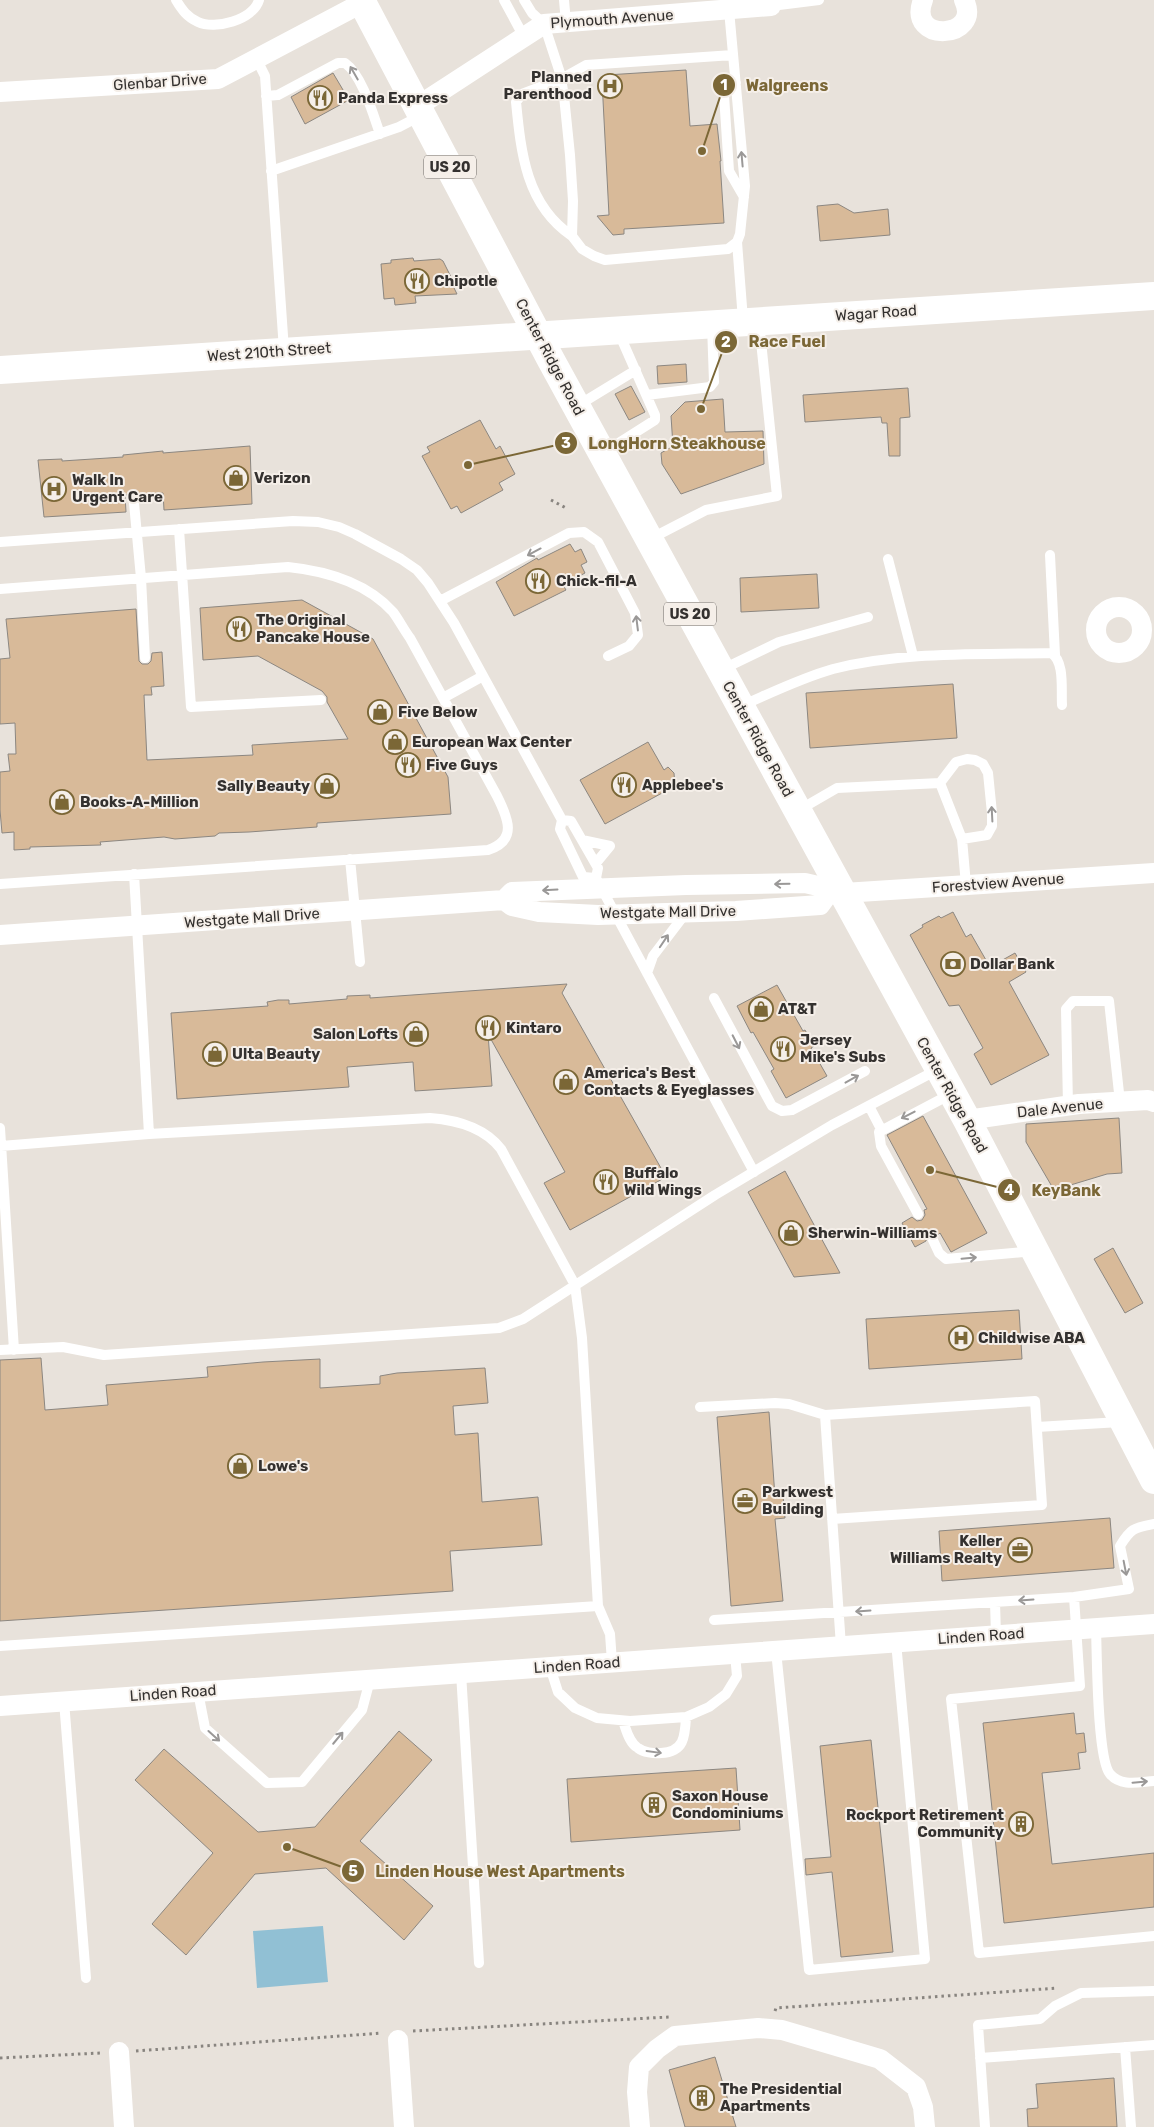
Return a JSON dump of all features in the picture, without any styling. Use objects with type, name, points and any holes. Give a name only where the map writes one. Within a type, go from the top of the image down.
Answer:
[{"type":"main road","name":"Center Ridge Road","points":[[363,1],[537,335],[797,811],[835,894],[967,1120],[1154,1480]]},
{"type":"main road","name":"Wagar Road","points":[[537,335],[1154,296]]},
{"type":"main road","name":"West 210th Street","points":[[0,370],[537,335]]},
{"type":"street","points":[[923,0],[920,8],[922,17],[927,25],[936,31],[946,32],[961,25],[966,15],[967,5],[964,0]]},
{"type":"street","name":"Glenbar Drive","points":[[0,92],[218,79],[363,1]]},
{"type":"street","name":"Plymouth Avenue","points":[[420,110],[544,24],[730,10],[776,4]]},
{"type":"street","name":"Forestview Avenue","points":[[835,894],[1154,873]]},
{"type":"street","name":"Westgate Mall Drive","points":[[0,935],[504,900],[512,906],[539,912],[615,914],[686,912],[820,905],[835,894],[818,886],[805,884],[599,882],[512,892],[504,900]]},
{"type":"street","name":"Dale Avenue","points":[[967,1120],[1068,1105],[1154,1102]]},
{"type":"street","name":"Linden Road","points":[[0,1706],[1154,1624]]},
{"type":"street","points":[[640,2127],[637,2092],[639,2067],[657,2049],[675,2036],[758,2028],[782,2030],[880,2059],[916,2086],[925,2127]]},
{"type":"street","points":[[398,2036],[404,2127]]},
{"type":"street","points":[[119,2052],[124,2127]]},
{"type":"lane","points":[[176,0],[184,13],[200,23],[225,24],[246,17],[259,0]]},
{"type":"lane","points":[[504,0],[524,37]]},
{"type":"lane","points":[[524,0],[532,13],[544,24],[561,78],[570,154],[573,201],[572,236]]},
{"type":"lane","points":[[564,0],[566,23]]},
{"type":"lane","points":[[776,4],[819,0]]},
{"type":"lane","points":[[649,540],[706,510],[777,496],[751,321],[737,242],[743,218],[745,186],[730,10]]},
{"type":"lane","points":[[733,55],[586,65],[561,78],[522,94],[516,102],[525,166],[535,195],[549,217],[572,236],[582,249],[605,260],[728,249],[737,242]]},
{"type":"lane","points":[[256,58],[265,76],[284,352]]},
{"type":"lane","points":[[266,96],[278,95],[338,63],[345,63],[351,67],[370,106],[380,134]]},
{"type":"lane","points":[[736,83],[724,95],[729,171],[744,196]]},
{"type":"lane","points":[[272,171],[398,127],[420,110]]},
{"type":"lane","points":[[647,395],[710,387],[714,382],[712,324]]},
{"type":"lane","points":[[602,453],[655,420],[655,415],[647,395],[618,330]]},
{"type":"lane","points":[[576,407],[636,370]]},
{"type":"lane","points":[[134,503],[141,578],[145,658]]},
{"type":"lane","points":[[0,542],[292,521],[318,522],[339,527],[376,544],[417,570],[440,600],[562,820],[560,829],[583,877],[599,882]]},
{"type":"lane","points":[[179,529],[191,708],[321,700]]},
{"type":"lane","points":[[440,600],[569,533],[584,532],[598,542],[635,612],[638,635],[629,646],[608,656]]},
{"type":"lane","points":[[1050,555],[1055,655],[1059,663],[1062,705]]},
{"type":"lane","points":[[888,559],[913,656]]},
{"type":"lane","points":[[0,589],[288,567],[311,569],[360,586],[376,596],[394,613],[506,814],[508,829],[505,839],[497,847],[488,850],[0,884]]},
{"type":"lane","points":[[720,671],[779,642],[868,617]]},
{"type":"lane","points":[[740,706],[791,684],[834,669],[913,656],[1050,653],[1055,655]]},
{"type":"lane","points":[[443,698],[483,676]]},
{"type":"lane","points":[[797,811],[838,788],[940,782],[956,762],[974,760],[983,764],[988,772],[992,826],[987,835],[962,838]]},
{"type":"lane","points":[[940,782],[962,838],[966,886]]},
{"type":"lane","points":[[562,820],[572,821],[596,863],[599,882],[615,914],[754,1172]]},
{"type":"lane","points":[[582,840],[610,846],[596,863]]},
{"type":"lane","points":[[350,859],[360,962]]},
{"type":"lane","points":[[134,874],[149,1134]]},
{"type":"lane","points":[[647,973],[653,956],[686,912]]},
{"type":"lane","points":[[714,998],[772,1106],[782,1111],[792,1110],[865,1071]]},
{"type":"lane","points":[[1068,1105],[1066,1009],[1073,1001],[1109,1001],[1120,1102]]},
{"type":"lane","points":[[0,1350],[63,1347],[104,1355],[499,1328],[523,1319],[702,1202],[869,1106],[938,1069]]},
{"type":"lane","points":[[918,1214],[880,1146],[878,1136],[881,1129],[952,1093]]},
{"type":"lane","points":[[869,1106],[881,1129]]},
{"type":"lane","points":[[1,1146],[149,1134],[430,1118],[456,1122],[484,1132],[501,1150],[575,1285],[582,1338],[598,1606],[610,1634],[612,1662]]},
{"type":"lane","points":[[0,1128],[3,1215],[14,1350]]},
{"type":"lane","points":[[932,1238],[939,1253],[946,1259],[1034,1251]]},
{"type":"lane","points":[[700,1407],[775,1403],[789,1404],[824,1415],[1034,1401],[1042,1505],[832,1519]]},
{"type":"lane","points":[[824,1415],[841,1646]]},
{"type":"lane","points":[[1037,1428],[1123,1422]]},
{"type":"lane","points":[[714,1620],[1074,1597],[1129,1589],[1120,1546],[1129,1532],[1135,1528],[1154,1524]]},
{"type":"lane","points":[[1074,1597],[1086,1629],[1102,1753],[1110,1774],[1124,1783],[1154,1781]]},
{"type":"lane","points":[[995,1602],[996,1635]]},
{"type":"lane","points":[[0,1646],[598,1606]]},
{"type":"lane","points":[[1086,1629],[1080,1686],[951,1699],[979,1953],[1154,1936]]},
{"type":"lane","points":[[776,1651],[809,1970],[925,1959],[896,1642]]},
{"type":"lane","points":[[550,1667],[558,1692],[575,1708],[597,1718],[623,1721],[686,1717],[709,1707],[726,1694],[737,1676],[735,1654]]},
{"type":"lane","points":[[461,1673],[479,1963]]},
{"type":"lane","points":[[198,1692],[205,1728],[267,1783],[302,1782],[362,1710],[370,1680]]},
{"type":"lane","points":[[64,1701],[86,1978]]},
{"type":"lane","points":[[623,1721],[631,1742],[638,1748],[656,1754],[672,1752],[680,1745],[685,1734],[686,1717]]},
{"type":"lane","points":[[984,2127],[978,2025],[1040,2019],[1055,2006],[1080,1993],[1154,1991]]},
{"type":"lane","points":[[980,2058],[1154,2045]]},
{"type":"lane","points":[[1124,2047],[1131,2127]]},
{"type":"path","points":[[551,500],[566,508]]},
{"type":"path","points":[[767,2009],[1061,1987]]},
{"type":"path","points":[[771,2029],[776,2008]]},
{"type":"path","points":[[0,2058],[398,2036],[670,2017]]},
{"type":"water","points":[[323,1926],[328,1982],[257,1988],[253,1931]]},
{"type":"building","points":[[686,70],[690,126],[717,124],[724,223],[624,229],[624,234],[613,235],[597,216],[609,215],[602,81],[606,75]]},
{"type":"building","name":"Panda Express","points":[[333,73],[349,100],[305,124],[291,97]]},
{"type":"building","points":[[838,204],[854,213],[888,209],[890,235],[820,241],[817,206]]},
{"type":"building","name":"Chipotle","points":[[413,258],[414,261],[440,259],[443,261],[457,294],[415,296],[416,303],[395,305],[394,298],[384,299],[381,264],[391,263],[391,260]]},
{"type":"building","points":[[686,364],[687,382],[658,384],[657,366]]},
{"type":"building","points":[[631,386],[645,412],[629,420],[615,394]]},
{"type":"building","points":[[908,388],[910,417],[900,418],[900,456],[889,456],[887,423],[882,423],[881,417],[805,422],[803,395]]},
{"type":"building","points":[[723,399],[725,432],[763,431],[764,464],[681,494],[662,464],[661,453],[673,446],[671,416],[685,402]]},
{"type":"building","points":[[480,420],[496,449],[500,446],[515,474],[499,483],[503,490],[461,513],[457,506],[451,509],[422,456],[430,452],[427,447]]},
{"type":"building","points":[[250,446],[252,504],[164,510],[163,493],[125,495],[126,512],[44,517],[38,460],[62,459],[62,461],[123,457],[123,455],[163,451],[163,453]]},
{"type":"building","points":[[570,544],[575,552],[581,549],[587,562],[581,565],[585,573],[563,585],[566,590],[514,616],[496,582],[537,558],[538,560]]},
{"type":"building","points":[[817,574],[819,608],[741,612],[740,578]]},
{"type":"building","points":[[302,600],[373,639],[448,777],[451,814],[317,823],[317,827],[219,833],[215,836],[175,839],[164,837],[100,842],[101,845],[30,847],[30,849],[14,850],[14,832],[2,833],[0,810],[0,772],[10,771],[8,754],[16,754],[15,723],[0,724],[0,659],[10,658],[6,619],[136,609],[139,661],[142,664],[148,664],[151,661],[152,653],[162,652],[164,686],[151,687],[152,695],[144,695],[147,760],[253,755],[252,745],[348,739],[327,702],[327,697],[322,691],[258,656],[203,660],[200,608]]},
{"type":"building","points":[[953,684],[957,738],[810,748],[806,693]]},
{"type":"building","points":[[648,742],[664,770],[668,767],[674,773],[675,786],[605,824],[580,780]]},
{"type":"building","points":[[953,912],[966,937],[971,934],[990,967],[1015,953],[1026,972],[1009,982],[1049,1055],[991,1085],[974,1054],[983,1048],[959,1005],[949,1006],[910,935],[923,927],[922,925],[939,916],[941,918]]},
{"type":"building","points":[[567,984],[562,993],[666,1177],[570,1230],[544,1183],[565,1172],[488,1034],[492,1086],[415,1091],[413,1062],[347,1067],[349,1087],[177,1099],[171,1013],[268,1006],[267,1002],[278,1000],[289,1000],[289,1004],[347,999],[347,996],[370,995],[370,998]]},
{"type":"building","points":[[777,985],[803,1031],[805,1030],[814,1046],[811,1048],[827,1076],[786,1098],[771,1071],[774,1069],[753,1032],[751,1033],[737,1006]]},
{"type":"building","points":[[923,1116],[987,1233],[951,1252],[940,1233],[938,1235],[933,1231],[927,1234],[926,1241],[915,1247],[902,1223],[912,1217],[917,1221],[922,1220],[925,1215],[924,1210],[927,1209],[887,1135]]},
{"type":"building","points":[[1119,1118],[1122,1173],[1107,1174],[1054,1190],[1026,1142],[1026,1124]]},
{"type":"building","points":[[785,1171],[840,1273],[794,1277],[748,1192]]},
{"type":"building","points":[[1113,1248],[1143,1303],[1125,1313],[1094,1259]]},
{"type":"building","points":[[1019,1310],[1022,1359],[869,1369],[866,1319]]},
{"type":"building","name":"Lowe's","points":[[41,1358],[45,1410],[108,1405],[106,1385],[208,1377],[207,1367],[320,1359],[320,1388],[380,1384],[380,1376],[397,1373],[485,1368],[488,1403],[453,1406],[455,1435],[478,1433],[482,1502],[538,1497],[542,1545],[450,1551],[453,1591],[0,1621],[0,1360]]},
{"type":"building","points":[[769,1412],[775,1497],[783,1496],[785,1518],[775,1519],[783,1601],[731,1606],[717,1417]]},
{"type":"building","points":[[1110,1518],[1114,1568],[942,1581],[939,1531]]},
{"type":"building","name":"Rockport Retirement Community","points":[[1074,1713],[1076,1734],[1084,1733],[1086,1752],[1078,1753],[1080,1769],[1042,1773],[1052,1864],[1154,1853],[1154,1907],[1004,1923],[983,1723]]},
{"type":"building","points":[[399,1731],[432,1760],[360,1841],[433,1906],[404,1940],[326,1868],[255,1874],[186,1955],[152,1924],[213,1853],[135,1780],[164,1749],[258,1832],[315,1827]]},
{"type":"building","points":[[871,1740],[893,1952],[841,1957],[832,1872],[806,1875],[805,1859],[831,1857],[820,1746]]},
{"type":"building","name":"Saxon House Condominiums","points":[[736,1768],[740,1830],[571,1842],[567,1779]]},
{"type":"building","name":"The Presidential Apartments","points":[[715,2057],[736,2127],[685,2127],[669,2070]]},
{"type":"building","points":[[1114,2078],[1117,2127],[1028,2127],[1027,2109],[1038,2108],[1036,2084]]},
{"type":"place","name":"Planned Parenthood","points":[[610,86]]},
{"type":"place","name":"Panda Express","points":[[320,98]]},
{"type":"place","name":"Walgreens","points":[[702,151]]},
{"type":"place","name":"Chipotle","points":[[417,281]]},
{"type":"place","name":"Race Fuel","points":[[701,409]]},
{"type":"place","name":"LongHorn Steakhouse","points":[[468,465]]},
{"type":"place","name":"Verizon","points":[[236,478]]},
{"type":"place","name":"Walk In Urgent Care","points":[[54,489]]},
{"type":"place","name":"Chick-fil-A","points":[[538,581]]},
{"type":"place","name":"The Original Pancake House","points":[[239,629]]},
{"type":"place","name":"Five Below","points":[[380,712]]},
{"type":"place","name":"European Wax Center","points":[[395,742]]},
{"type":"place","name":"Five Guys","points":[[408,765]]},
{"type":"place","name":"Applebee's","points":[[624,785]]},
{"type":"place","name":"Sally Beauty","points":[[327,786]]},
{"type":"place","name":"Books-A-Million","points":[[62,802]]},
{"type":"place","name":"Dollar Bank","points":[[953,964]]},
{"type":"place","name":"AT&T","points":[[761,1009]]},
{"type":"place","name":"Kintaro","points":[[488,1028]]},
{"type":"place","name":"Salon Lofts","points":[[416,1034]]},
{"type":"place","name":"Jersey Mike's Subs","points":[[783,1049]]},
{"type":"place","name":"Ulta Beauty","points":[[215,1054]]},
{"type":"place","name":"America's Best Contacts & Eyeglasses","points":[[566,1082]]},
{"type":"place","name":"KeyBank","points":[[930,1170]]},
{"type":"place","name":"Buffalo Wild Wings","points":[[606,1182]]},
{"type":"place","name":"Sherwin-Williams","points":[[791,1233]]},
{"type":"place","name":"Childwise ABA","points":[[961,1338]]},
{"type":"place","name":"Lowe's","points":[[240,1466]]},
{"type":"place","name":"Parkwest Building","points":[[745,1501]]},
{"type":"place","name":"Keller Williams Realty","points":[[1020,1550]]},
{"type":"place","name":"Saxon House Condominiums","points":[[654,1805]]},
{"type":"place","name":"Rockport Retirement Community","points":[[1021,1824]]},
{"type":"place","name":"Linden House West Apartments","points":[[287,1847]]},
{"type":"place","name":"The Presidential Apartments","points":[[702,2098]]}]
